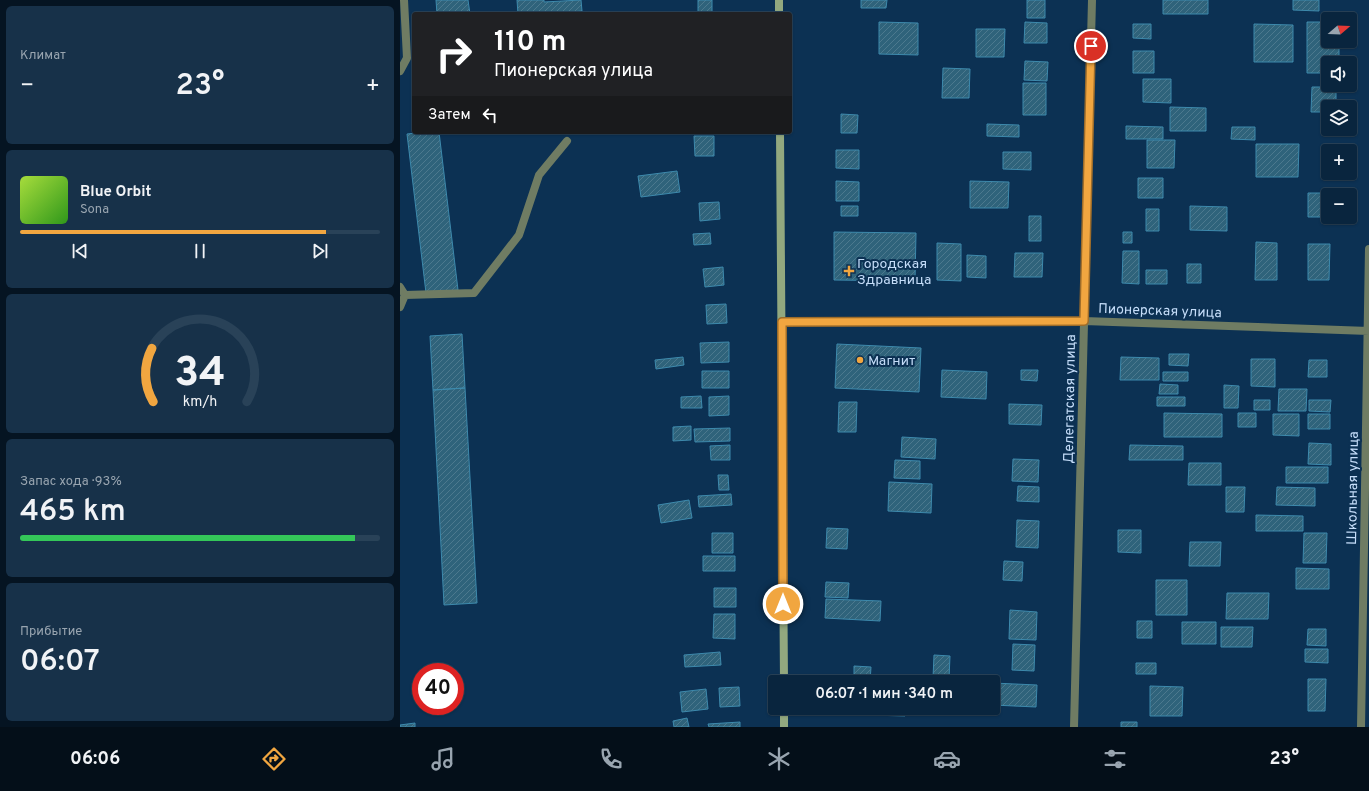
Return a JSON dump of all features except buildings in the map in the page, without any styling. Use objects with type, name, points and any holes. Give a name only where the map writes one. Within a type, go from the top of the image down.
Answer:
[{"type":"street","points":[[400,71],[407,58],[404,0]]},
{"type":"street","points":[[779,0],[779,12]]},
{"type":"street","name":"Делегатская улица","points":[[1074,727],[1092,0]]},
{"type":"street","points":[[780,134],[784,675]]},
{"type":"street","points":[[400,307],[402,291],[474,293],[519,235],[539,174],[567,141]]},
{"type":"street","name":"Школьная улица","points":[[1362,727],[1369,248]]},
{"type":"street","name":"Пионерская улица","points":[[782,322],[1084,321],[1368,331]]},
{"type":"street","points":[[784,715],[784,727]]},
{"type":"place","name":"Городская Здравница","points":[[849,271]]},
{"type":"place","name":"Магнит","points":[[860,360]]},
{"type":"route","points":[[783,604],[782,322],[1084,321],[1091,46]]}]
